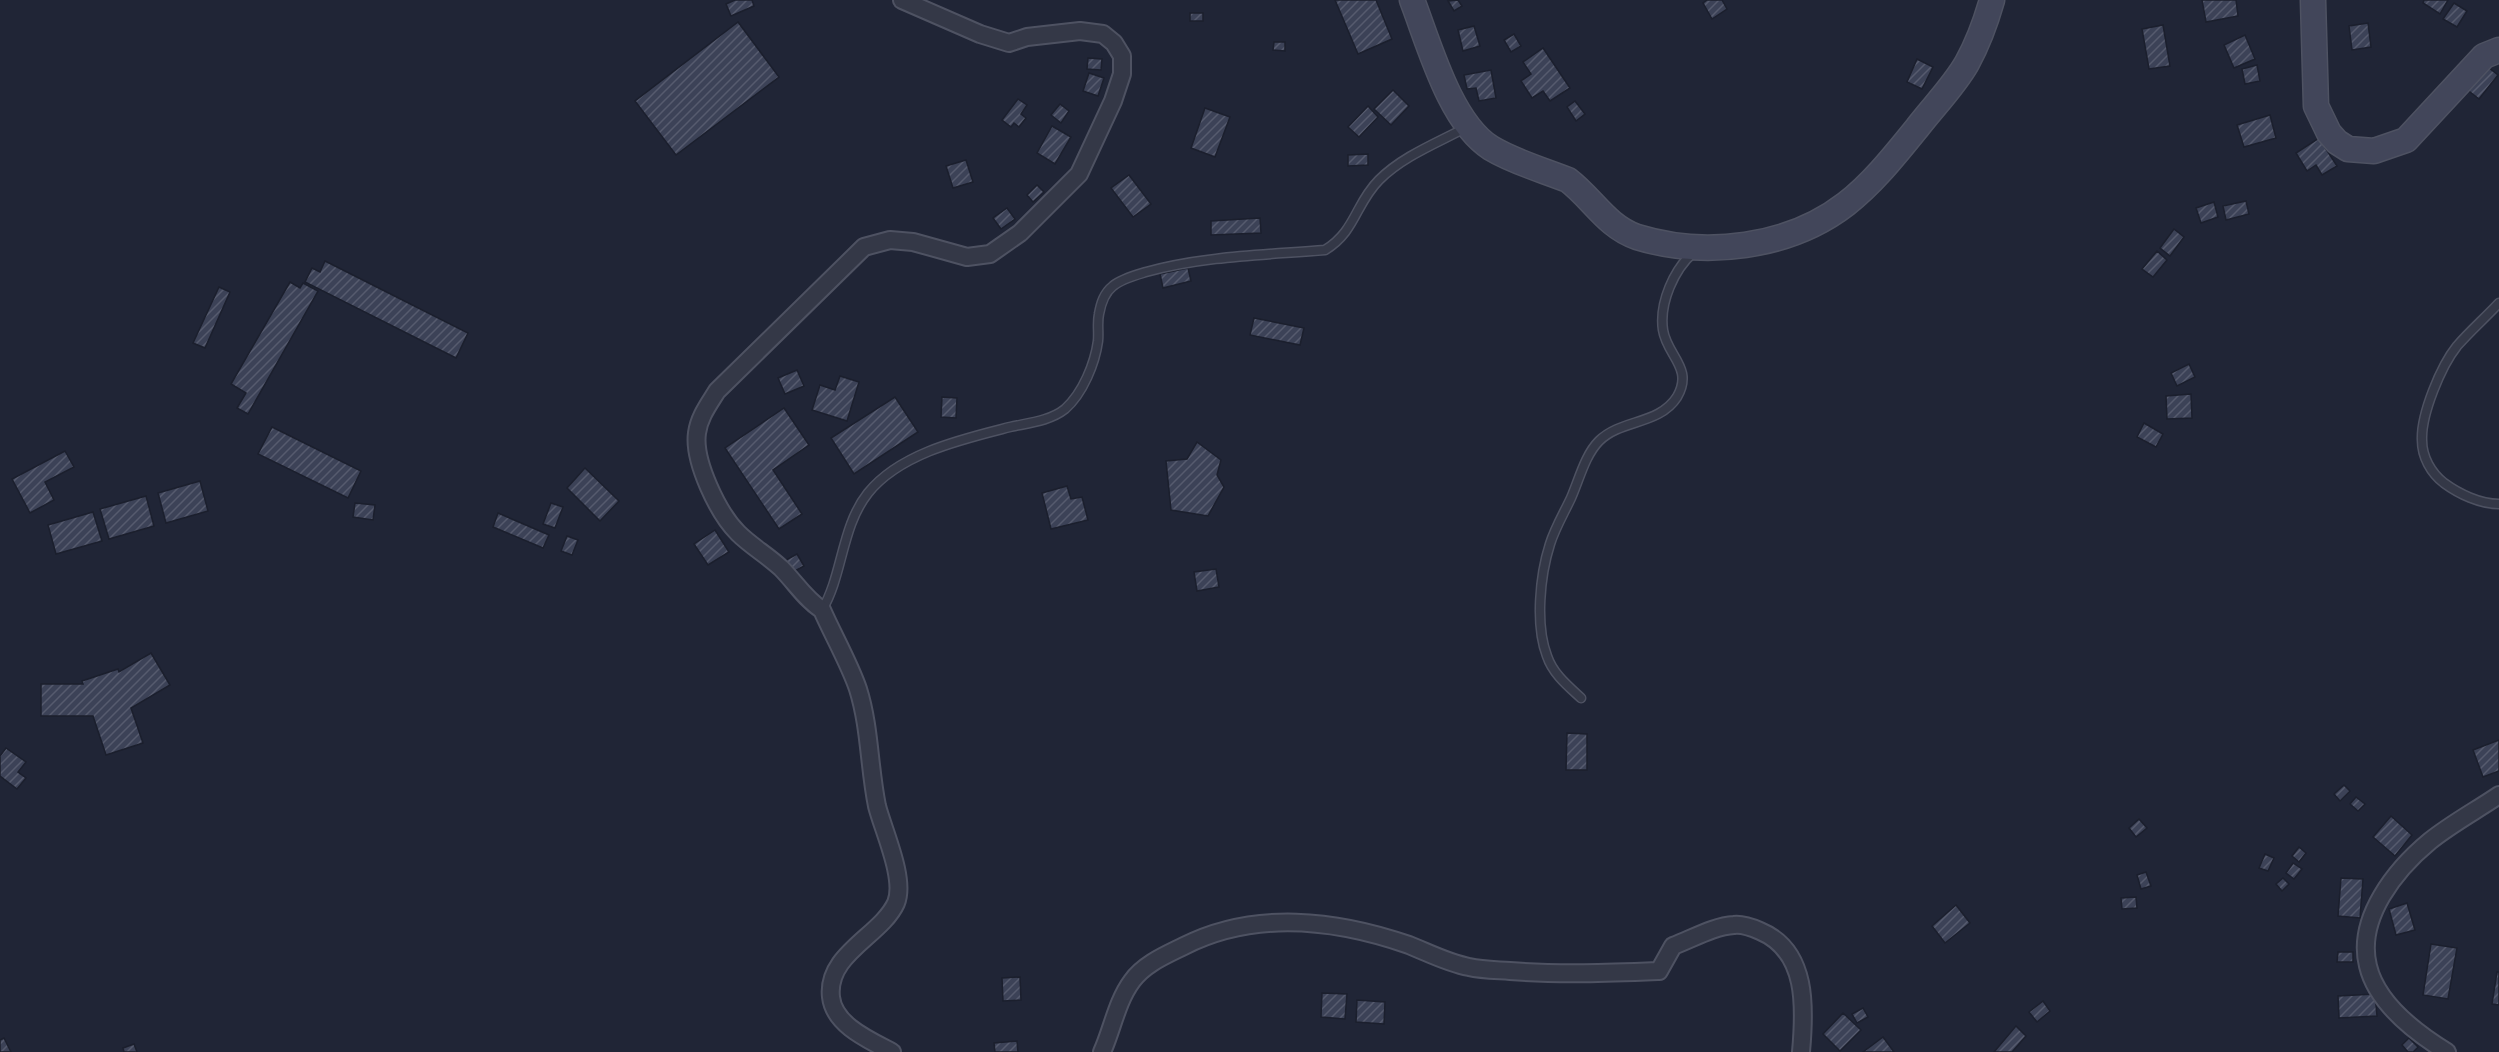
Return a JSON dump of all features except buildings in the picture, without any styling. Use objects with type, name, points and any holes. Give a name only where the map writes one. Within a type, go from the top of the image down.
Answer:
[{"type":"street","points":[[892,1052],[844,1023],[833,1008],[830,994],[833,978],[841,963],[886,919],[897,900],[897,879],[892,852],[877,806],[869,739],[858,689],[822,610],[811,603],[781,568],[736,531],[708,487],[697,452],[697,432],[702,415],[717,391],[864,247],[890,240],[913,242],[967,257],[990,254],[1020,233],[1078,174],[1113,101],[1122,74],[1122,56],[1114,43],[1103,34],[1080,31],[1027,37],[1009,43],[980,34],[902,0]]},
{"type":"street","points":[[1412,0],[1456,108],[1467,126],[1490,147],[1568,180],[1603,217],[1620,229],[1666,243],[1702,247],[1725,247],[1777,237],[1829,216],[1847,204],[1898,151],[1966,64],[1985,24],[1992,0]]},
{"type":"street","points":[[2313,0],[2316,105],[2329,133],[2348,149],[2374,152],[2406,140],[2484,57],[2499,50]]},
{"type":"street","points":[[2447,1052],[2432,1043],[2393,1010],[2377,988],[2367,966],[2366,940],[2374,913],[2386,886],[2431,840],[2499,795]]},
{"type":"street","points":[[1102,1052],[1124,995],[1132,980],[1144,968],[1197,939],[1223,931],[1284,923],[1318,923],[1350,928],[1470,967],[1550,974],[1659,971],[1673,946],[1734,925],[1752,928],[1772,936],[1785,947],[1797,968],[1802,987],[1801,1052]]},
{"type":"lane","points":[[822,610],[830,597],[851,525],[868,494],[889,473],[921,455],[970,438],[1051,417],[1066,408],[1079,391],[1094,363],[1099,339],[1098,319],[1102,300],[1113,285],[1135,275],[1182,262],[1325,250],[1339,241],[1351,227],[1363,200],[1377,181],[1396,165],[1467,126]]},
{"type":"lane","points":[[1581,698],[1560,678],[1547,656],[1540,595],[1550,543],[1588,458],[1599,441],[1613,432],[1661,413],[1676,399],[1683,384],[1682,369],[1663,330],[1665,303],[1684,260],[1702,247]]},
{"type":"lane","points":[[2499,303],[2456,348],[2438,380],[2427,410],[2421,439],[2426,461],[2437,478],[2462,495],[2499,504]]}]
